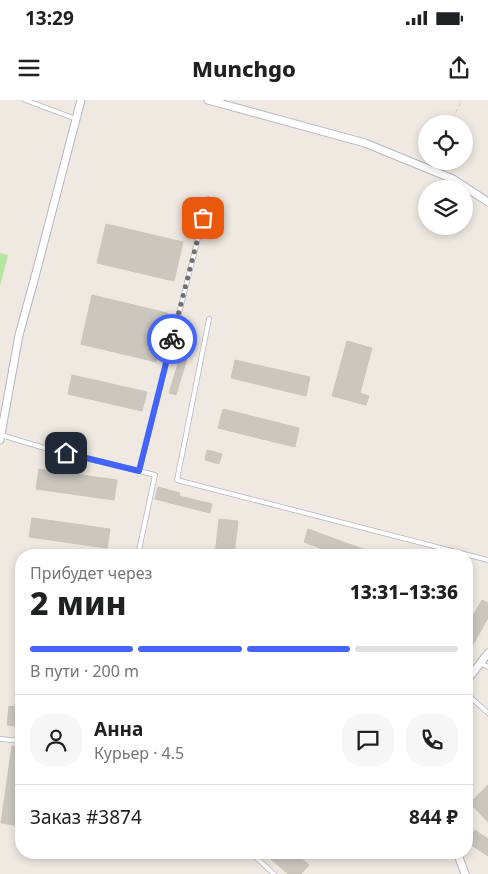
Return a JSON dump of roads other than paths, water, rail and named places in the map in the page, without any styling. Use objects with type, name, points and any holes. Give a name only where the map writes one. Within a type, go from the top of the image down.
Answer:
[{"type":"street","points":[[0,438],[19,335],[81,100]]},
{"type":"street","points":[[208,100],[365,143],[453,179],[488,202]]},
{"type":"street","points":[[473,673],[488,653]]},
{"type":"street","points":[[460,859],[465,874]]},
{"type":"lane","points":[[25,100],[76,119]]},
{"type":"lane","points":[[139,471],[208,198]]},
{"type":"lane","points":[[209,319],[177,480],[445,549]]},
{"type":"lane","points":[[0,438],[155,475],[139,549]]},
{"type":"lane","points":[[473,556],[488,560]]},
{"type":"lane","points":[[481,663],[488,667]]},
{"type":"lane","points":[[473,699],[488,713]]},
{"type":"lane","points":[[0,739],[15,740]]},
{"type":"lane","points":[[258,859],[274,874]]}]
